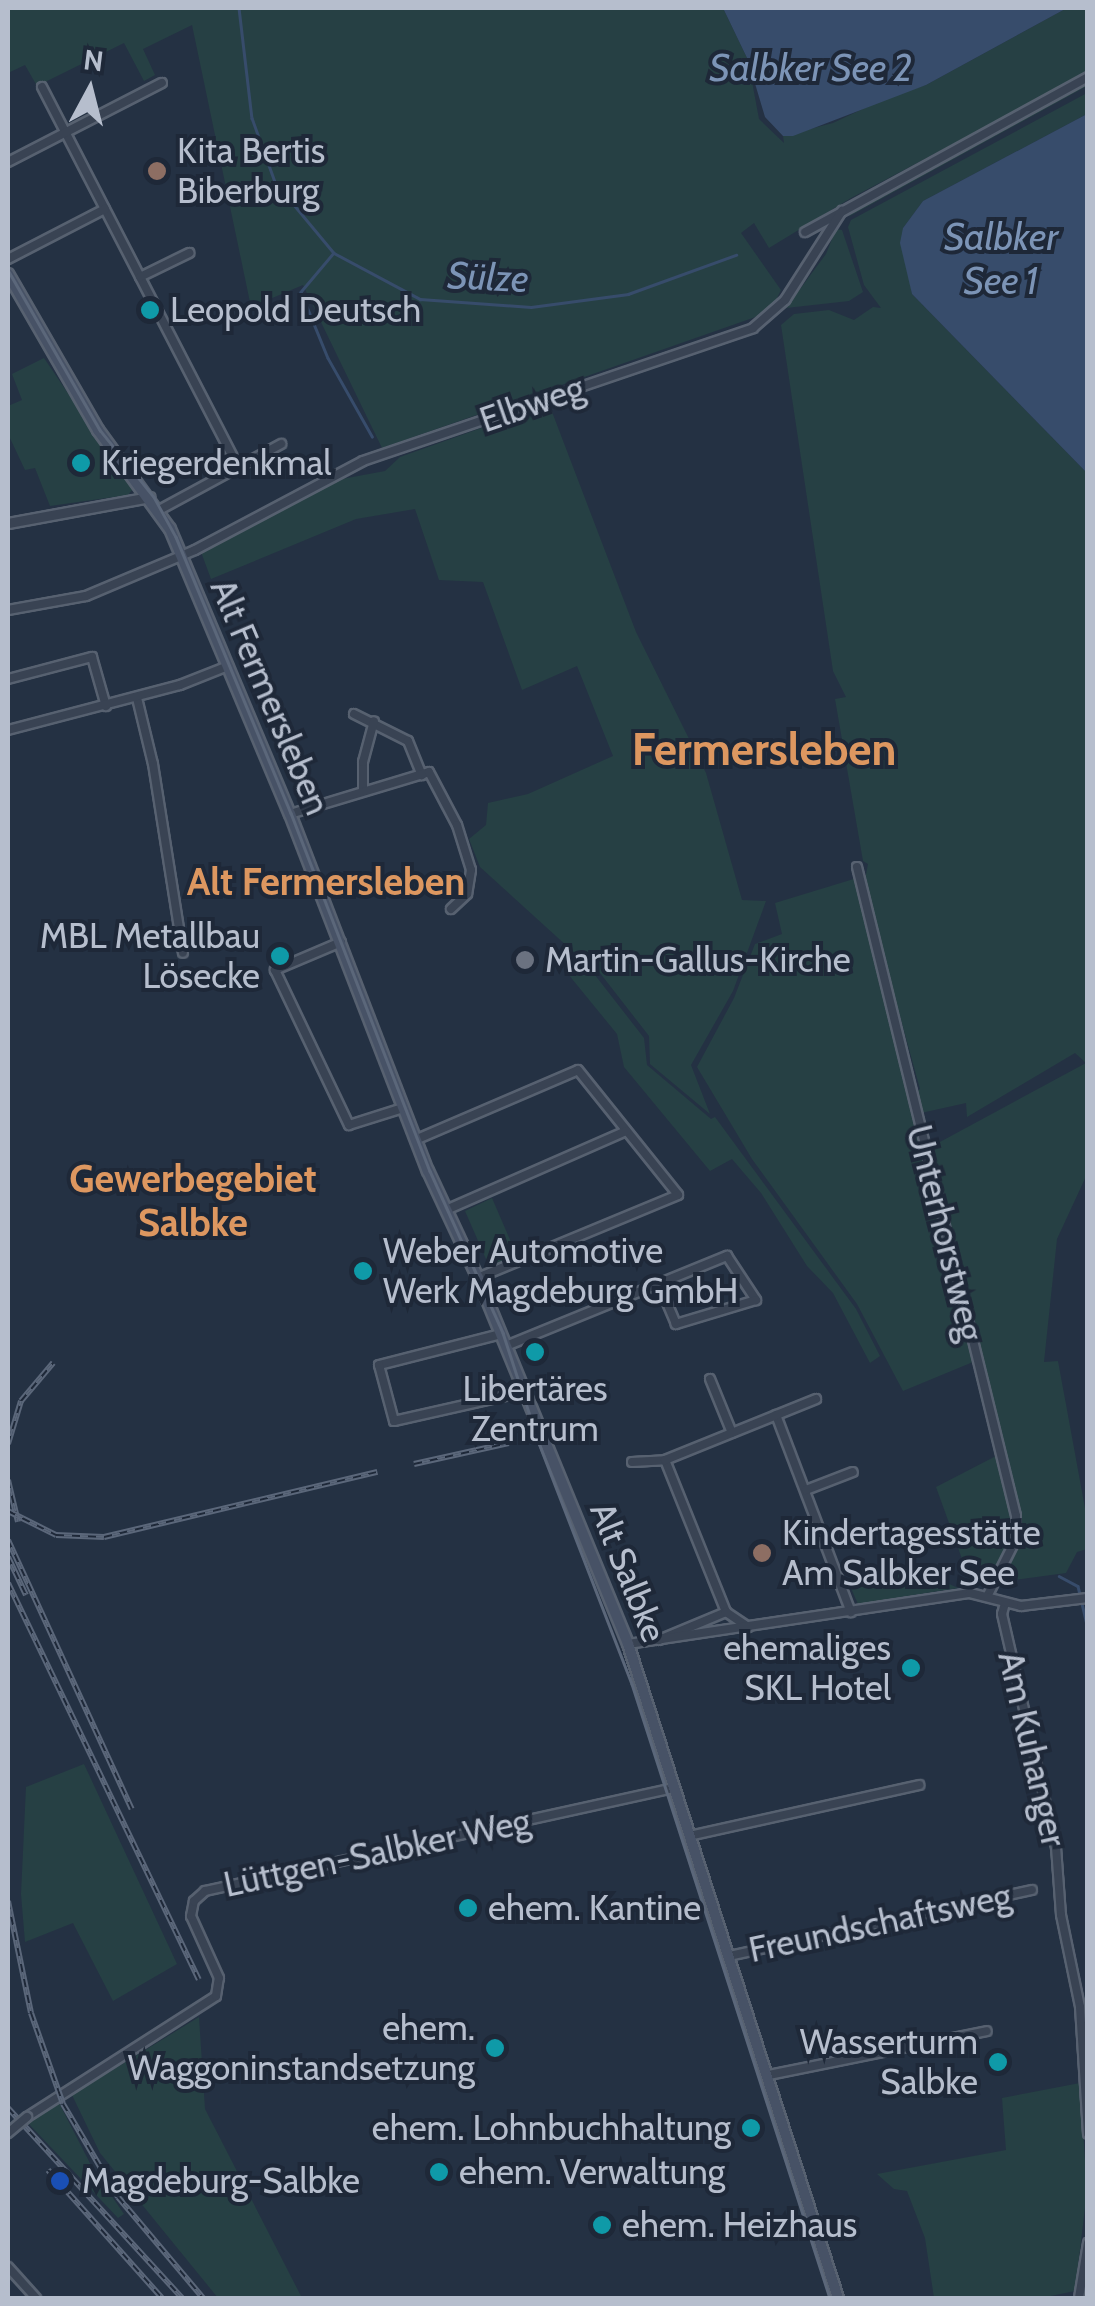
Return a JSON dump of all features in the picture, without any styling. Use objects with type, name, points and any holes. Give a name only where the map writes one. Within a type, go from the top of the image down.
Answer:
[{"type":"main road","name":"Alt Fermersleben","points":[[8,274],[98,430],[159,510],[182,556],[290,814],[416,1140],[502,1334]]},
{"type":"main road","name":"Alt Salbke","points":[[502,1334],[628,1644],[838,2298]]},
{"type":"street","name":"Elbweg","points":[[805,232],[1088,77]]},
{"type":"street","points":[[8,162],[162,82]]},
{"type":"street","points":[[42,88],[238,466]]},
{"type":"street","points":[[8,258],[104,208]]},
{"type":"street","name":"Elbweg","points":[[8,610],[86,596],[182,556],[363,462],[752,328],[785,300],[842,211]]},
{"type":"street","points":[[140,277],[188,253]]},
{"type":"street","points":[[159,510],[281,444]]},
{"type":"street","points":[[8,524],[150,497]]},
{"type":"street","points":[[8,679],[92,658],[106,706]]},
{"type":"street","points":[[8,730],[137,698],[228,666]]},
{"type":"street","points":[[137,698],[183,954]]},
{"type":"street","points":[[354,714],[408,741],[422,775]]},
{"type":"street","points":[[364,788],[363,762],[374,722]]},
{"type":"street","points":[[290,814],[364,788],[430,772],[471,870],[467,894],[451,909]]},
{"type":"street","name":"Unterhorstweg","points":[[857,867],[1016,1516],[1016,1540],[988,1595]]},
{"type":"street","points":[[341,942],[275,970],[348,1126],[404,1108]]},
{"type":"street","points":[[416,1140],[578,1070],[678,1195],[478,1278]]},
{"type":"street","points":[[446,1210],[626,1131]]},
{"type":"street","points":[[506,1346],[727,1256],[756,1300],[676,1324],[659,1284]]},
{"type":"street","points":[[502,1334],[379,1364],[394,1422],[523,1392]]},
{"type":"street","points":[[710,1378],[732,1433]]},
{"type":"street","points":[[632,1462],[665,1460],[816,1400]]},
{"type":"street","points":[[776,1415],[851,1612]]},
{"type":"street","points":[[665,1460],[726,1612],[749,1628]]},
{"type":"street","points":[[806,1490],[853,1472]]},
{"type":"street","points":[[628,1644],[970,1593],[1032,1606],[1088,1598]]},
{"type":"street","name":"Am Kuhanger","points":[[1004,1602],[1002,1614],[1056,1847],[1061,1916],[1080,2008],[1088,2134]]},
{"type":"street","points":[[658,1640],[726,1612]]},
{"type":"street","points":[[689,1836],[920,1785]]},
{"type":"street","name":"Lüttgen-Salbker Weg","points":[[8,2133],[216,1996],[219,1978],[192,1916],[194,1901],[205,1891],[674,1788]]},
{"type":"street","name":"Freundschaftsweg","points":[[728,1956],[1032,1890]]},
{"type":"street","points":[[768,2076],[986,2032]]},
{"type":"street","points":[[1079,2298],[1088,2243]]},
{"type":"street","points":[[8,2267],[36,2298]]},
{"type":"green space","points":[[8,8],[723,8],[748,60],[759,119],[784,143],[783,136],[833,123],[886,98],[926,85],[1067,8],[1087,8],[1087,73],[851,198],[769,248],[754,223],[741,233],[781,290],[770,312],[382,448],[303,285],[251,307],[192,25],[143,49],[155,75],[144,81],[124,43],[37,86],[25,65],[8,73]]},
{"type":"green space","points":[[1087,81],[1087,86],[850,216],[847,213]]},
{"type":"green space","points":[[1087,93],[1087,114],[923,201],[903,228],[912,294],[1087,473],[1088,1172],[1057,1239],[1044,1362],[1058,1361],[1087,1519],[1087,1549],[1077,1552],[1066,1573],[1006,1581],[1006,1569],[1021,1539],[1020,1518],[927,1149],[1086,1063],[1075,1053],[967,1117],[966,1103],[921,1113],[914,1093],[920,1089],[864,885],[868,864],[863,861],[835,699],[846,697],[833,671],[781,325],[794,314],[829,310],[854,320],[873,307],[881,308],[864,285],[848,227],[851,220]]},
{"type":"green space","points":[[836,229],[842,230],[863,292],[849,301],[786,308],[826,254]]},
{"type":"green space","points":[[44,358],[133,489],[128,495],[50,506],[35,468],[25,470],[8,434],[8,406],[22,400],[12,374]]},
{"type":"green space","points":[[549,404],[636,632],[706,773],[742,900],[766,901],[733,991],[691,1065],[710,1114],[650,1064],[649,1036],[593,964],[579,957],[480,867],[469,839],[486,825],[488,803],[528,794],[613,756],[577,666],[522,690],[483,582],[439,580],[415,509],[356,519],[211,579],[201,552],[342,479],[385,471],[400,457]]},
{"type":"green space","points":[[857,878],[973,1362],[903,1391],[857,1304],[752,1159],[697,1067],[734,998],[755,944],[782,934],[775,903]]},
{"type":"green space","points":[[588,966],[644,1038],[647,1065],[711,1119],[715,1117],[856,1309],[880,1356],[870,1363],[833,1293],[807,1266],[761,1193],[732,1159],[710,1171],[624,1067],[617,1034],[568,974]]},
{"type":"green space","points":[[492,1198],[517,1256],[489,1266],[465,1211]]},
{"type":"green space","points":[[996,1456],[1011,1516],[1012,1543],[1000,1562],[970,1581],[936,1487]]},
{"type":"green space","points":[[910,1566],[958,1588],[858,1604],[850,1586]]},
{"type":"green space","points":[[84,1764],[177,1964],[113,2001],[73,1923],[25,1942],[21,1894],[26,1787]]},
{"type":"green space","points":[[199,2017],[205,2109],[302,2298],[218,2298],[100,2153],[72,2095]]},
{"type":"green space","points":[[1080,2083],[1087,2191],[1075,2291],[1041,2298],[934,2298],[925,2238],[907,2191],[894,2189],[877,2174],[1006,2150],[1002,2098]]},
{"type":"green space","points":[[59,2103],[93,2169],[124,2214],[118,2218],[27,2122]]},
{"type":"water","name":"Salbker See 2","points":[[723,8],[1067,8],[926,85],[793,136],[783,136],[765,117],[748,60]]},
{"type":"water","name":"Salbker See 1","points":[[1087,114],[1087,473],[912,294],[900,243],[903,228],[923,201]]},
{"type":"waterway","name":"Sülze","points":[[239,8],[252,118],[275,182],[334,253],[420,299],[531,307],[628,294],[736,255]]},
{"type":"waterway","points":[[334,253],[301,292],[328,358],[372,436]]},
{"type":"waterway","points":[[1059,1576],[1078,1586],[1088,1629]]},
{"type":"tram line","points":[[8,270],[100,430],[154,497],[176,537],[291,813],[430,1171],[503,1333],[539,1443],[632,1684],[830,2298]]},
{"type":"railway","points":[[8,1444],[21,1401],[53,1363]]},
{"type":"railway","points":[[414,1464],[509,1443]]},
{"type":"railway","points":[[8,1511],[56,1535],[104,1537],[377,1472]]},
{"type":"railway","points":[[8,1480],[18,1522]]},
{"type":"railway","points":[[8,1540],[132,1809]]},
{"type":"railway","points":[[8,1557],[26,1595]]},
{"type":"railway","points":[[8,1583],[199,1979]]},
{"type":"railway","points":[[8,1901],[31,2013],[63,2104],[118,2197],[203,2298]]},
{"type":"railway","points":[[8,2108],[182,2298]]},
{"type":"railway","points":[[48,2170],[162,2298]]},
{"type":"place","name":"Kita Bertis Biberburg","points":[[157,171]]},
{"type":"place","name":"Leopold Deutsch","points":[[150,310]]},
{"type":"place","name":"Kriegerdenkmal","points":[[81,463]]},
{"type":"place","name":"MBL Metallbau Lösecke","points":[[280,956]]},
{"type":"place","name":"Martin-Gallus-Kirche","points":[[525,960]]},
{"type":"place","name":"Weber Automotive Werk Magdeburg GmbH","points":[[363,1271]]},
{"type":"place","name":"Libertäres Zentrum","points":[[535,1352]]},
{"type":"place","name":"Kindertagesstätte Am Salbker See","points":[[762,1553]]},
{"type":"place","name":"ehemaliges SKL Hotel","points":[[911,1668]]},
{"type":"place","name":"ehem. Kantine","points":[[468,1908]]},
{"type":"place","name":"ehem. Waggoninstandsetzung","points":[[495,2048]]},
{"type":"place","name":"Wasserturm Salbke","points":[[998,2062]]},
{"type":"place","name":"ehem. Lohnbuchhaltung","points":[[751,2128]]},
{"type":"place","name":"ehem. Verwaltung","points":[[439,2172]]},
{"type":"place","name":"Magdeburg-Salbke","points":[[60,2181]]},
{"type":"place","name":"ehem. Heizhaus","points":[[602,2225]]},
{"type":"district","name":"Fermersleben","points":[[764,750]]},
{"type":"district","name":"Alt Fermersleben","points":[[326,882]]},
{"type":"district","name":"Gewerbegebiet Salbke","points":[[193,1201]]}]
